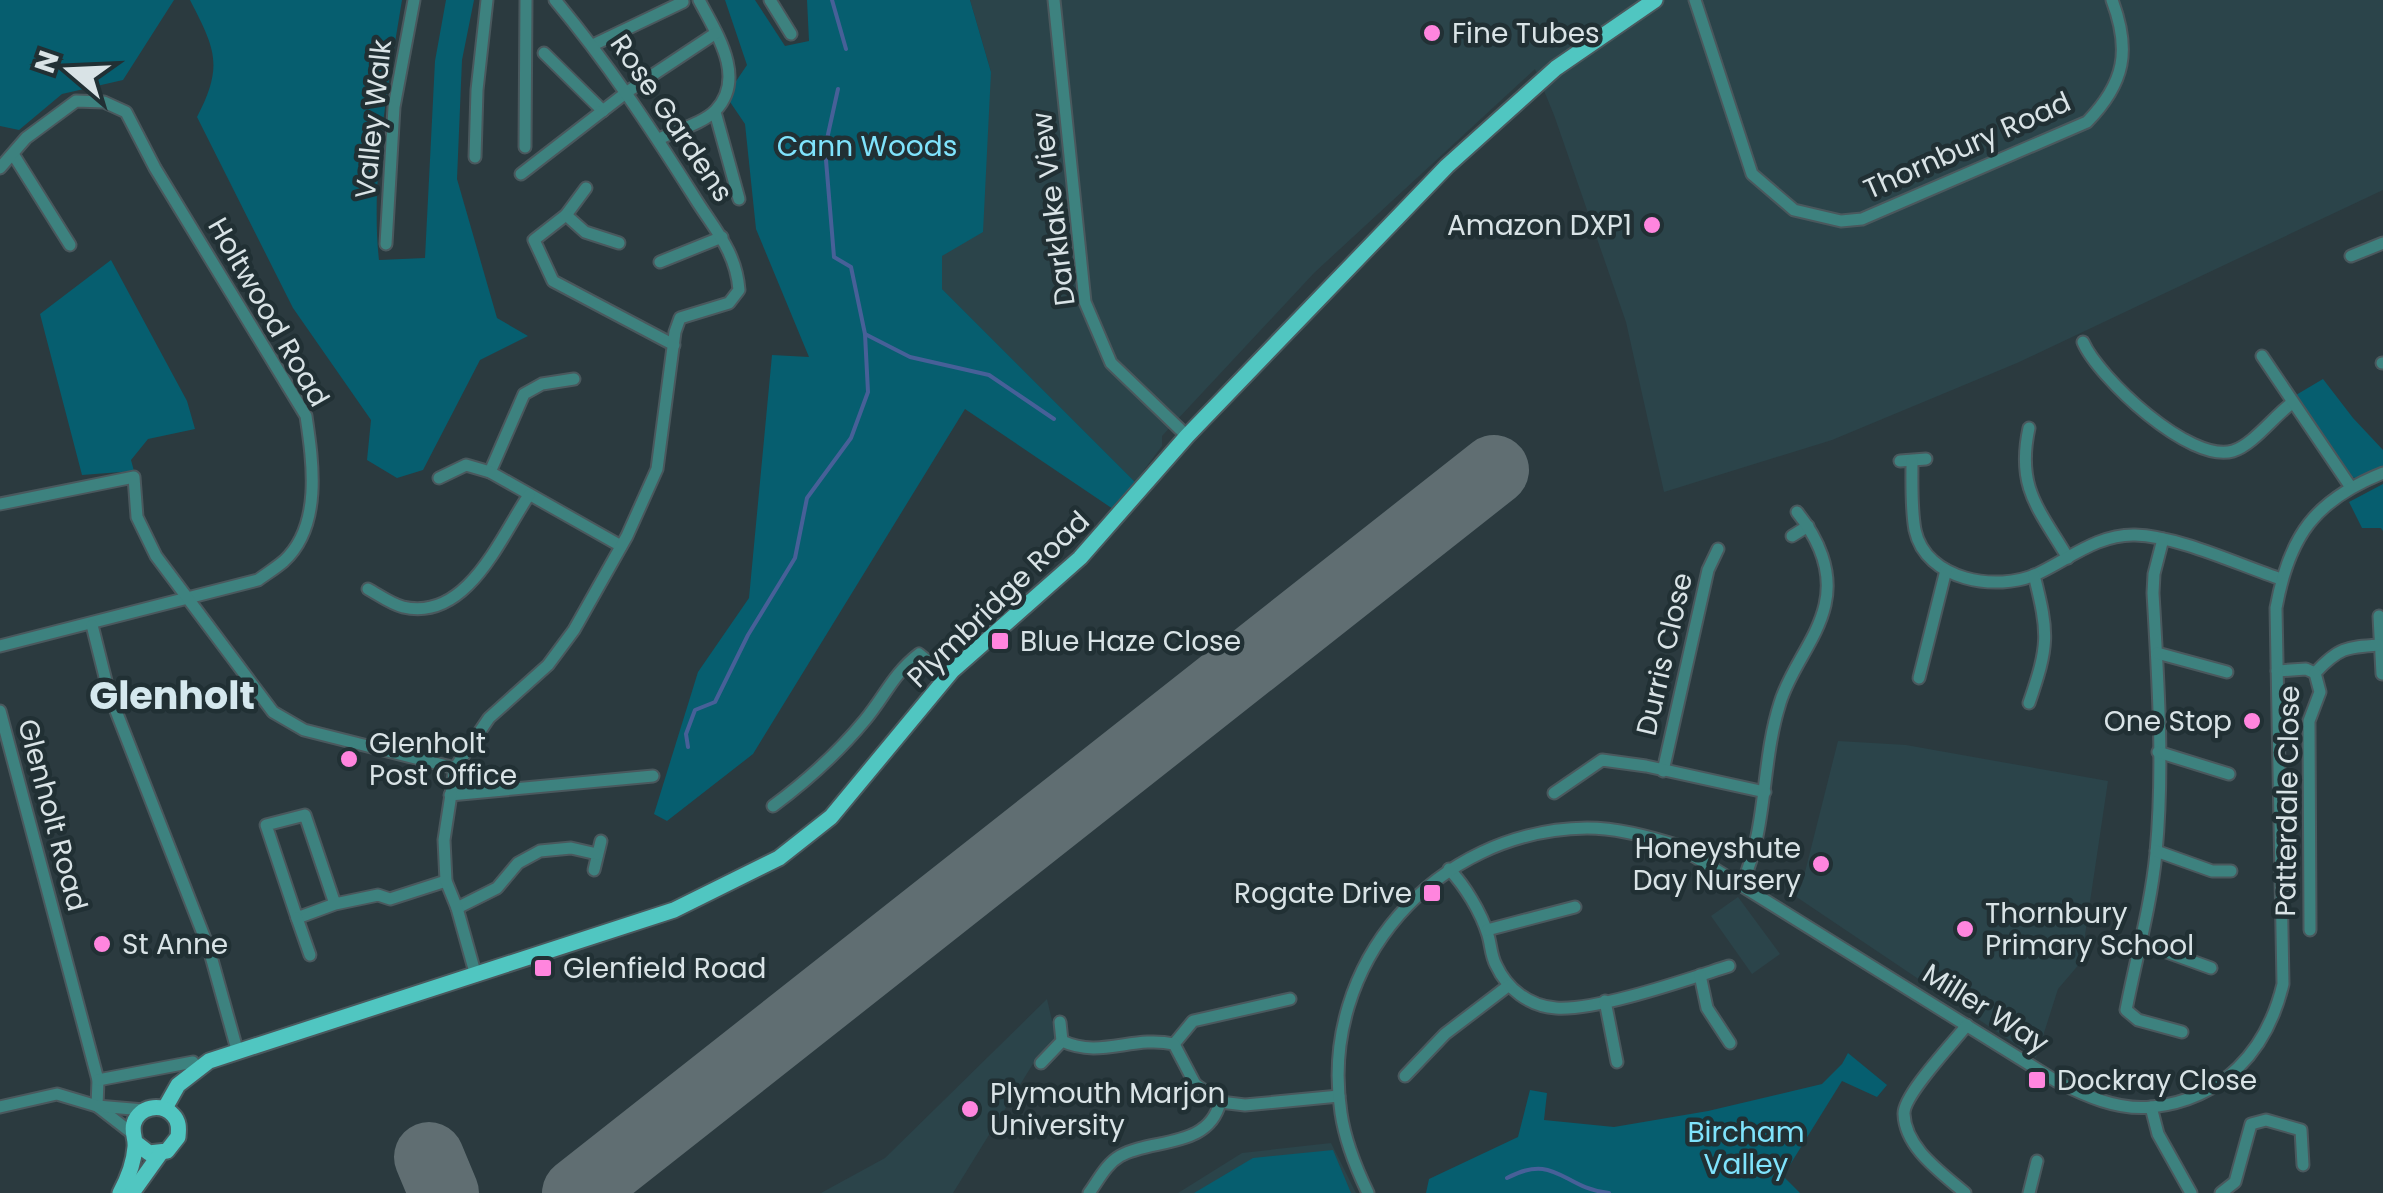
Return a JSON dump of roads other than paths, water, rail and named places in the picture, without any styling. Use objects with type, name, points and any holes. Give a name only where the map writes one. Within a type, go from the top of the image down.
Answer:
[{"type":"main road","name":"Plymbridge Road","points":[[165,1108],[178,1085],[208,1062],[674,910],[779,858],[831,817],[947,677],[1080,558],[1187,436],[1447,166],[1556,68],[1655,0]]},
{"type":"main road","points":[[120,1193],[136,1117],[144,1110],[165,1108],[177,1120],[178,1137],[174,1145],[160,1154],[132,1193]]},
{"type":"main road","points":[[134,1139],[150,1153],[160,1154]]},
{"type":"street","name":"Valley Walk","points":[[386,244],[394,106],[414,0]]},
{"type":"street","points":[[476,157],[477,90],[487,0]]},
{"type":"street","points":[[525,147],[526,0]]},
{"type":"street","name":"Rose Gardens","points":[[555,0],[659,139],[722,237],[738,270],[739,290],[729,303],[680,318],[674,345]]},
{"type":"street","points":[[700,0],[730,70],[715,112],[739,200]]},
{"type":"street","points":[[770,0],[791,34]]},
{"type":"street","name":"Darklake View","points":[[1054,0],[1086,302],[1112,363],[1187,436]]},
{"type":"street","name":"Thornbury Road","points":[[1695,0],[1752,174],[1794,210],[1841,222],[1862,218],[2087,122],[2109,94],[2122,64],[2122,27],[2112,0]]},
{"type":"street","points":[[592,45],[683,2]]},
{"type":"street","points":[[521,174],[626,92],[716,33]]},
{"type":"street","points":[[544,53],[602,111]]},
{"type":"street","name":"Holtwood Road","points":[[0,646],[258,580],[286,560],[308,526],[313,461],[306,416],[165,184],[126,112],[104,102],[76,101],[26,138],[13,154]]},
{"type":"street","points":[[659,139],[715,112]]},
{"type":"street","points":[[0,168],[13,154],[70,245]]},
{"type":"street","points":[[476,976],[446,881],[444,840],[455,768],[489,718],[556,653],[574,630],[622,546],[656,470],[674,345],[553,281],[534,240],[566,215],[586,188]]},
{"type":"street","points":[[566,215],[585,232],[619,242]]},
{"type":"street","points":[[660,262],[722,237]]},
{"type":"street","points":[[2351,256],[2383,243]]},
{"type":"street","points":[[2084,342],[2090,358],[2158,425],[2178,438],[2217,451],[2227,452],[2249,443],[2267,422],[2292,403]]},
{"type":"street","points":[[2262,356],[2350,486]]},
{"type":"street","points":[[490,472],[524,394],[542,384],[574,379]]},
{"type":"street","points":[[2029,428],[2024,470],[2027,484],[2068,558]]},
{"type":"street","points":[[1926,459],[1906,461],[1916,532],[1928,554],[1946,570],[1962,577],[2012,582],[2116,536],[2163,538],[2281,578]]},
{"type":"street","points":[[440,478],[466,465],[490,472],[622,546]]},
{"type":"street","name":"Miller Way","points":[[1368,1193],[1350,1150],[1338,1069],[1344,1018],[1365,961],[1398,914],[1449,869],[1468,858],[1538,833],[1588,828],[1620,830],[1676,845],[2056,1081],[2090,1098],[2151,1108],[2195,1095],[2222,1081],[2244,1063],[2266,1034],[2277,1009],[2285,961],[2276,608],[2281,578],[2306,526],[2350,486],[2383,473]]},
{"type":"street","points":[[0,504],[134,477],[136,517],[156,556],[273,712],[304,730],[455,768]]},
{"type":"street","points":[[368,589],[402,607],[432,609],[452,602],[478,574],[528,494]]},
{"type":"street","points":[[1742,884],[1752,860],[1781,698],[1826,604],[1822,550],[1797,512]]},
{"type":"street","points":[[1792,536],[1808,526]]},
{"type":"street","points":[[2163,538],[2154,574],[2156,851],[2150,900],[2126,1010],[2138,1020],[2182,1032]]},
{"type":"street","name":"Durris Close","points":[[1663,771],[1708,570],[1719,557]]},
{"type":"street","points":[[1919,678],[1946,570]]},
{"type":"street","points":[[2029,703],[2043,662],[2047,626],[2034,575]]},
{"type":"street","points":[[2380,616],[2382,674]]},
{"type":"street","points":[[92,624],[110,693],[209,949],[238,1053]]},
{"type":"street","name":"Patterdale Close","points":[[2315,674],[2334,653],[2348,647],[2379,645]]},
{"type":"street","points":[[2157,653],[2227,672]]},
{"type":"street","points":[[774,806],[818,772],[868,718],[900,669],[919,654],[947,677]]},
{"type":"street","name":"Patterdale Close","points":[[2278,671],[2306,669],[2315,674],[2320,692],[2309,721],[2310,930]]},
{"type":"street","name":"Glenholt Road","points":[[0,711],[2,731],[98,1080],[97,1106]]},
{"type":"street","points":[[2158,752],[2229,774]]},
{"type":"street","points":[[1554,793],[1602,760],[1765,792]]},
{"type":"street","points":[[450,795],[653,776]]},
{"type":"street","points":[[310,955],[266,826],[304,815],[335,904]]},
{"type":"street","points":[[457,908],[497,888],[518,863],[540,851],[599,847],[594,870]]},
{"type":"street","points":[[2156,851],[2212,871],[2232,872]]},
{"type":"street","points":[[1449,869],[1467,890],[1487,930],[1494,962],[1508,986],[1529,1002],[1556,1008],[1605,1001],[1729,966]]},
{"type":"street","points":[[297,918],[335,904],[378,895],[390,899],[446,881]]},
{"type":"street","points":[[1487,930],[1575,907]]},
{"type":"street","points":[[2138,942],[2211,968]]},
{"type":"street","points":[[1700,976],[1707,1008],[1730,1043]]},
{"type":"street","points":[[1405,1076],[1445,1034],[1508,986]]},
{"type":"street","points":[[1174,1044],[1192,1022],[1270,1009],[1290,999]]},
{"type":"street","points":[[1605,1001],[1617,1062]]},
{"type":"street","points":[[1041,1063],[1062,1041],[1060,1022]]},
{"type":"street","points":[[1964,1193],[1914,1143],[1904,1114],[1918,1086],[1967,1025]]},
{"type":"street","points":[[1062,1041],[1090,1050],[1142,1040],[1174,1044]]},
{"type":"street","points":[[1174,1044],[1194,1084],[1220,1102],[1245,1105],[1339,1096]]},
{"type":"street","points":[[98,1080],[193,1062]]},
{"type":"street","points":[[0,1107],[57,1094],[97,1106],[144,1110]]},
{"type":"street","points":[[1089,1193],[1117,1157],[1189,1135],[1207,1125],[1217,1114],[1220,1102]]},
{"type":"street","points":[[97,1106],[134,1139]]},
{"type":"street","points":[[2151,1108],[2158,1134],[2191,1193]]},
{"type":"street","points":[[2221,1193],[2235,1182],[2251,1124],[2266,1120],[2302,1130],[2302,1165]]},
{"type":"street","points":[[2029,1193],[2037,1161]]},
{"type":"waterway","points":[[832,0],[846,49]]},
{"type":"waterway","points":[[688,747],[686,734],[695,710],[715,702],[748,635],[795,558],[807,498],[851,438],[868,392],[865,334],[851,267],[834,257],[825,148],[838,89]]},
{"type":"waterway","points":[[865,334],[910,357],[989,375],[1054,419]]},
{"type":"waterway","points":[[1507,1178],[1524,1171],[1548,1170],[1609,1193]]},
{"type":"place","name":"Fine Tubes","points":[[1432,33]]},
{"type":"place","name":"Amazon DXP1","points":[[1652,225]]},
{"type":"place","name":"Blue Haze Close","points":[[1000,641]]},
{"type":"place","name":"One Stop","points":[[2252,721]]},
{"type":"place","name":"Glenholt Post Office","points":[[349,759]]},
{"type":"place","name":"Honeyshute Day Nursery","points":[[1821,864]]},
{"type":"place","name":"Rogate Drive","points":[[1432,893]]},
{"type":"place","name":"Thornbury Primary School","points":[[1965,929]]},
{"type":"place","name":"St Anne","points":[[102,944]]},
{"type":"place","name":"Glenfield Road","points":[[543,968]]},
{"type":"place","name":"Dockray Close","points":[[2037,1080]]},
{"type":"place","name":"Plymouth Marjon University","points":[[970,1109]]},
{"type":"district","name":"Glenholt","points":[[172,696]]},
{"type":"park label","name":"Cann Woods","points":[[867,146]]},
{"type":"park label","name":"Bircham Valley","points":[[1746,1148]]}]
